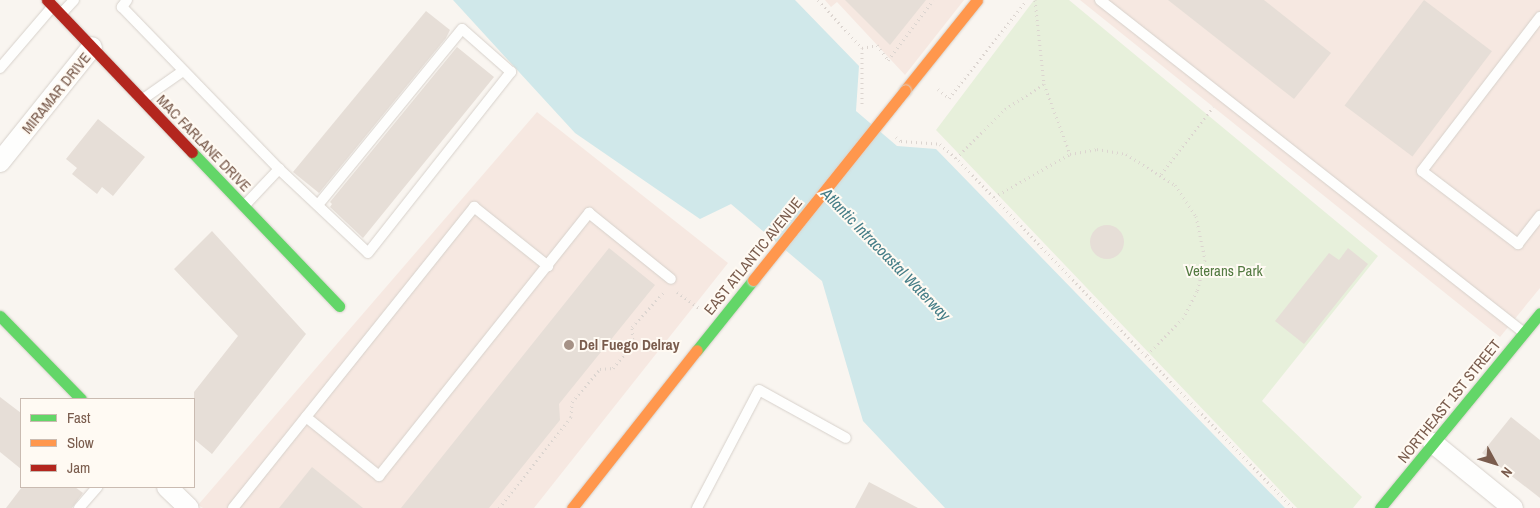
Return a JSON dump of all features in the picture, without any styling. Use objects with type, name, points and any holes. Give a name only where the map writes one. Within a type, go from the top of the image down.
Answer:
[{"type":"street","name":"EAST ATLANTIC AVENUE","points":[[572,508],[977,0]]},
{"type":"street","name":"MAC FARLANE DRIVE","points":[[53,7],[339,306]]},
{"type":"street","name":"MIRAMAR DRIVE","points":[[0,162],[92,47]]},
{"type":"street","name":"NORTHEAST 1ST STREET","points":[[1380,508],[1540,313]]},
{"type":"street","points":[[0,316],[80,398]]},
{"type":"street","points":[[1433,443],[1513,508]]},
{"type":"street","points":[[168,488],[189,508]]},
{"type":"lane","points":[[0,68],[53,7],[74,0]]},
{"type":"lane","points":[[127,0],[122,7],[183,71],[279,169],[318,206],[368,252],[511,72],[462,29],[318,206]]},
{"type":"lane","points":[[1100,0],[1523,333]]},
{"type":"lane","points":[[1540,17],[1422,171],[1518,244],[1540,216]]},
{"type":"lane","points":[[142,99],[183,71]]},
{"type":"lane","points":[[244,206],[279,169]]},
{"type":"lane","points":[[233,508],[474,207],[548,266]]},
{"type":"lane","points":[[306,417],[379,476],[589,213],[671,279]]},
{"type":"lane","points":[[697,508],[759,390],[846,438]]},
{"type":"lane","points":[[79,508],[96,488]]},
{"type":"path","points":[[818,0],[862,48],[876,45],[888,60],[933,0]]},
{"type":"path","points":[[938,89],[949,98],[1027,0]]},
{"type":"path","points":[[1035,0],[1044,84],[1070,154]]},
{"type":"path","points":[[1044,84],[1005,109],[956,158],[1293,508]]},
{"type":"path","points":[[1161,174],[1221,96]]},
{"type":"path","points":[[994,197],[1070,154],[1097,149],[1126,154],[1161,174],[1175,185],[1196,216],[1205,260],[1197,291],[1183,318],[1146,356]]},
{"type":"path","points":[[500,508],[571,417],[572,402],[600,369],[613,368],[633,344],[632,327],[661,292],[678,292],[703,311]]},
{"type":"shaded area","points":[[825,0],[964,0],[905,75],[837,2],[831,7]]},
{"type":"shaded area","points":[[1080,0],[1540,0],[1540,288],[1500,337]]},
{"type":"shaded area","points":[[537,112],[728,263],[534,508],[203,508],[198,505]]},
{"type":"green space","name":"Veterans Park","points":[[1034,0],[1069,0],[1378,256],[1262,401],[1362,497],[1353,508],[1297,508],[936,130]]},
{"type":"water","name":"Atlantic Intracoastal Waterway","points":[[453,0],[795,0],[859,66],[856,111],[897,146],[936,149],[1285,508],[945,508],[863,421],[822,281],[731,204],[700,219],[575,133]]},
{"type":"building","points":[[845,0],[926,0],[890,45]]},
{"type":"building","points":[[1168,0],[1264,0],[1331,53],[1294,99]]},
{"type":"building","points":[[1424,0],[1492,51],[1412,157],[1345,105]]},
{"type":"building","points":[[426,11],[450,30],[446,38],[319,193],[293,172]]},
{"type":"building","points":[[457,47],[494,77],[363,238],[330,207],[332,204],[330,202]]},
{"type":"building","points":[[98,119],[145,157],[113,196],[102,187],[97,194],[72,174],[77,168],[66,159]]},
{"type":"building","points":[[1107,225],[1119,230],[1124,242],[1119,254],[1107,259],[1095,254],[1090,242],[1095,230]]},
{"type":"building","points":[[212,231],[306,334],[212,454],[195,440],[194,392],[238,336],[174,269]]},
{"type":"building","name":"Del Fuego Delray","points":[[609,248],[655,285],[559,404],[560,420],[489,508],[401,508]]},
{"type":"building","points":[[1348,248],[1368,264],[1304,344],[1275,321],[1329,253],[1339,260]]},
{"type":"building","points":[[0,397],[20,412],[20,468],[0,452]]},
{"type":"building","points":[[1511,417],[1540,440],[1540,498],[1482,453]]},
{"type":"building","points":[[312,467],[363,508],[279,508]]},
{"type":"building","points":[[869,482],[918,508],[855,508]]},
{"type":"building","points":[[21,488],[76,488],[83,493],[72,508],[6,508]]},
{"type":"traffic: fast","points":[[192,152],[339,306]]},
{"type":"traffic: fast","points":[[697,350],[753,280]]},
{"type":"traffic: fast","points":[[1380,508],[1540,313]]},
{"type":"traffic: fast","points":[[0,316],[80,398]]},
{"type":"traffic: slow","points":[[905,90],[977,0]]},
{"type":"traffic: slow","points":[[753,280],[905,90]]},
{"type":"traffic: slow","points":[[572,508],[697,350]]},
{"type":"traffic: jam","points":[[47,0],[192,152]]},
{"type":"place","name":"Del Fuego Delray","points":[[569,345]]}]
